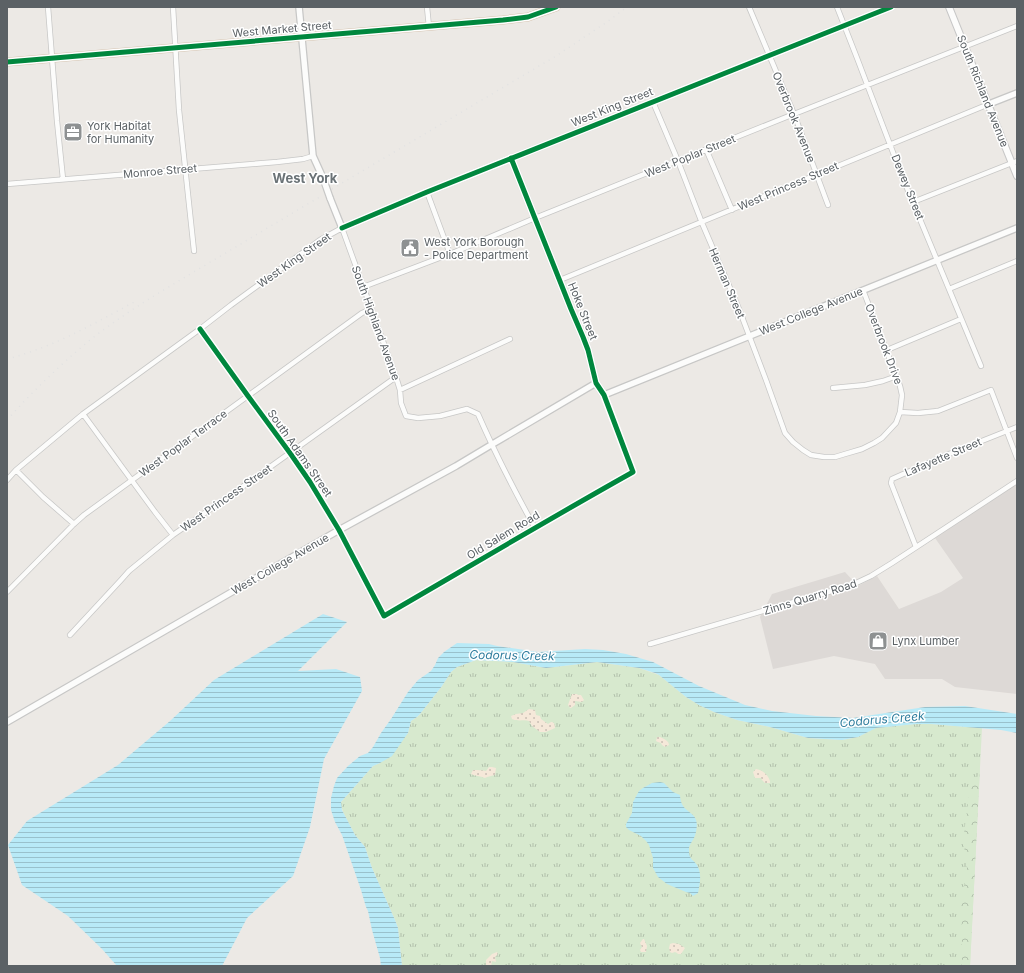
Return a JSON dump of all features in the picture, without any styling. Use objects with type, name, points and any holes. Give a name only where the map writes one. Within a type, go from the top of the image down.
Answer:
[{"type":"main road","name":"West Market Street","points":[[7,62],[429,27],[519,18],[534,15],[556,7]]},
{"type":"main road","name":"South Richland Avenue","points":[[949,7],[1014,162],[1017,176]]},
{"type":"street","points":[[48,7],[62,179]]},
{"type":"street","points":[[173,7],[180,110],[194,251]]},
{"type":"street","name":"South Highland Avenue","points":[[299,7],[313,156],[342,228],[396,377],[400,390],[401,403],[406,416],[418,418],[440,416],[466,409],[478,414],[491,444],[535,528]]},
{"type":"street","points":[[427,7],[429,27]]},
{"type":"street","name":"Overbrook Avenue","points":[[749,7],[794,114],[828,205]]},
{"type":"street","name":"Dewey Street","points":[[837,7],[913,202],[981,366]]},
{"type":"street","name":"West King Street","points":[[7,480],[16,470],[83,414],[320,240],[342,228],[511,158],[891,7]]},
{"type":"street","name":"West Poplar Street","points":[[363,287],[450,254],[706,149],[1017,26]]},
{"type":"street","name":"West Princess Street","points":[[560,280],[1017,93]]},
{"type":"street","name":"Herman Street","points":[[653,102],[739,309],[785,433],[793,442],[811,455]]},
{"type":"street","points":[[706,149],[732,210]]},
{"type":"street","name":"Monroe Street","points":[[7,184],[186,168],[277,162],[303,159],[313,156]]},
{"type":"street","name":"Hoke Street","points":[[511,158],[583,337],[588,350],[596,383],[604,395],[633,472]]},
{"type":"street","points":[[913,202],[1014,162]]},
{"type":"street","points":[[427,192],[450,254]]},
{"type":"street","name":"West College Avenue","points":[[604,395],[1017,228]]},
{"type":"street","points":[[949,289],[1017,261]]},
{"type":"street","name":"Overbrook Drive","points":[[811,455],[824,457],[836,456],[874,443],[882,438],[896,423],[900,412],[902,395],[897,376],[863,290]]},
{"type":"street","name":"West Poplar Terrace","points":[[7,592],[84,515],[362,313],[371,309]]},
{"type":"street","points":[[887,350],[961,319]]},
{"type":"street","name":"South Adams Street","points":[[200,329],[290,452],[310,482],[339,530],[384,616]]},
{"type":"street","points":[[400,390],[510,339]]},
{"type":"street","points":[[833,388],[865,385],[897,376]]},
{"type":"street","name":"West Princess Street","points":[[70,635],[129,571],[173,535],[396,377]]},
{"type":"street","name":"West College Avenue","points":[[7,722],[339,530],[456,466],[596,383]]},
{"type":"street","points":[[900,412],[918,413],[938,411],[991,390],[1017,458]]},
{"type":"street","points":[[83,414],[173,535]]},
{"type":"street","name":"Lafayette Street","points":[[916,547],[891,484],[892,479],[944,456],[1017,427]]},
{"type":"street","points":[[16,470],[43,497],[74,524]]},
{"type":"street","name":"Old Salem Road","points":[[384,616],[633,472]]},
{"type":"street","name":"Zinns Quarry Road","points":[[650,644],[852,585],[872,576],[1017,481]]},
{"type":"shaded area","points":[[1017,483],[1017,694],[955,687],[942,679],[885,679],[875,664],[834,656],[773,669],[760,617],[772,594],[845,572],[858,586],[877,576],[899,609],[941,592],[963,578],[935,538]]},
{"type":"green space","points":[[476,660],[513,662],[546,668],[597,662],[639,668],[659,675],[686,697],[714,712],[737,720],[770,727],[808,738],[842,740],[858,737],[875,728],[916,724],[982,728],[970,966],[402,966],[398,928],[372,868],[365,847],[355,835],[344,814],[341,802],[373,766],[380,763],[408,733],[411,721],[420,714],[451,672],[457,667]]},
{"type":"green space","points":[[980,767],[970,966],[962,966],[962,927],[960,908],[967,867],[963,841],[970,788],[977,779]]},
{"type":"sand","points":[[572,694],[581,695],[584,700],[582,702],[575,701],[575,705],[570,708],[568,705]]},
{"type":"sand","points":[[529,709],[535,710],[536,715],[540,716],[541,719],[548,724],[551,722],[554,723],[555,728],[546,732],[540,732],[532,726],[529,721],[512,719],[511,716],[523,713]]},
{"type":"sand","points":[[657,737],[666,740],[669,745],[665,747],[656,741]]},
{"type":"sand","points":[[489,767],[496,768],[495,775],[485,778],[471,774],[473,770],[486,771]]},
{"type":"sand","points":[[756,769],[761,770],[767,775],[770,783],[765,783],[761,778],[755,778],[753,772]]},
{"type":"sand","points":[[643,939],[647,946],[646,952],[641,952],[640,950],[642,947],[640,943]]},
{"type":"sand","points":[[670,944],[679,944],[685,948],[681,954],[670,952]]},
{"type":"sand","points":[[497,952],[498,954],[495,957],[496,962],[492,961],[491,966],[486,966],[486,960],[492,954]]},
{"type":"water","points":[[323,614],[347,622],[298,671],[336,669],[360,677],[362,691],[324,759],[310,827],[293,876],[247,918],[222,966],[117,966],[68,916],[22,885],[8,845],[27,821],[118,765],[170,721],[214,680]]},
{"type":"water","name":"Codorus Creek","points":[[457,643],[489,644],[538,652],[585,649],[626,654],[653,662],[699,686],[745,705],[772,711],[853,718],[925,707],[965,706],[1017,714],[1017,733],[1001,730],[916,724],[876,728],[858,737],[842,740],[808,738],[770,727],[737,720],[714,712],[686,697],[659,675],[639,668],[597,662],[546,668],[513,662],[476,660],[457,667],[451,672],[420,714],[411,721],[408,733],[392,756],[373,766],[341,802],[342,810],[355,835],[365,847],[372,868],[398,928],[402,966],[381,966],[368,911],[342,835],[331,810],[331,798],[337,778],[360,756],[368,753],[408,692],[418,680],[431,671],[438,658],[444,652]]},
{"type":"water","points":[[652,783],[664,783],[673,792],[680,795],[683,806],[696,820],[696,832],[689,849],[689,853],[690,857],[699,868],[700,879],[698,893],[693,896],[690,893],[667,884],[658,877],[653,868],[653,858],[649,845],[641,836],[626,827],[632,813],[633,802],[639,791]]},
{"type":"railway","points":[[332,189],[556,56],[627,7]]},
{"type":"railway","points":[[7,420],[57,369],[104,329],[162,291],[323,195]]},
{"type":"railway","points":[[7,359],[58,341],[90,326],[138,300]]},
{"type":"cycle path","points":[[7,62],[503,20],[528,17],[556,7]]},
{"type":"cycle path","points":[[342,228],[427,192],[891,7]]},
{"type":"cycle path","points":[[200,329],[310,482],[339,530],[384,616],[633,472],[604,395],[596,383],[588,350],[583,337],[511,158]]},
{"type":"place","name":"York Habitat for Humanity","points":[[73,132]]},
{"type":"place","name":"West York Borough - Police Department","points":[[410,248]]},
{"type":"place","name":"Lynx Lumber","points":[[878,641]]},
{"type":"district","name":"West York","points":[[305,178]]}]
